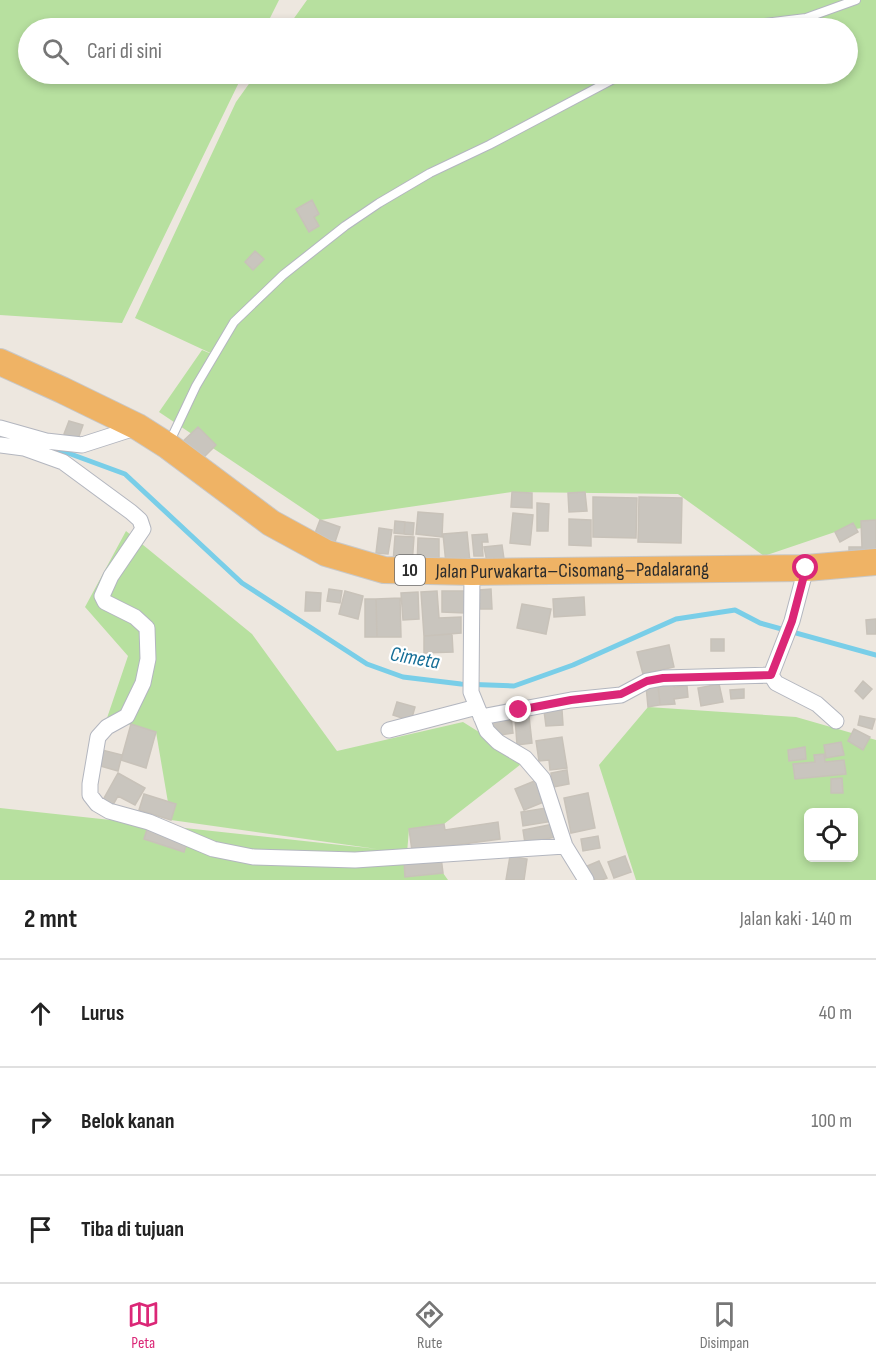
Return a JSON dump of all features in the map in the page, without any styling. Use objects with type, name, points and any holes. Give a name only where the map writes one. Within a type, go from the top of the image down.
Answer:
[{"type":"highway","name":"Jalan Purwakarta–Cisomang–Padalarang","points":[[0,362],[138,427],[168,446],[271,523],[326,553],[384,570],[472,572],[806,568],[876,562]]},
{"type":"street","points":[[0,428],[46,441],[82,445],[138,427]]},
{"type":"street","points":[[0,445],[24,448],[63,462],[136,516],[143,529],[111,576],[102,596],[105,602],[135,617],[147,627],[149,644],[143,683],[127,716],[107,727],[98,736],[90,784],[90,795],[97,804],[109,811],[149,822],[213,849],[253,858],[354,860],[565,846]]},
{"type":"street","points":[[771,675],[792,621],[806,568]]},
{"type":"street","points":[[472,572],[471,692],[487,730],[498,742],[525,758],[543,779],[565,846],[586,880]]},
{"type":"street","points":[[389,730],[479,712],[621,694],[647,681],[663,678],[771,675]]},
{"type":"street","points":[[771,675],[776,683],[817,704],[836,721]]},
{"type":"lane","points":[[806,18],[856,0]]},
{"type":"lane","points":[[168,446],[187,403],[234,322],[283,275],[345,226],[379,203],[430,173],[489,145],[604,84]]},
{"type":"green space","points":[[0,0],[279,0],[270,18],[18,18],[18,84],[238,84],[122,323],[0,315]]},
{"type":"green space","points":[[307,0],[876,0],[876,526],[835,532],[764,556],[678,494],[512,492],[320,520],[159,412],[202,350],[219,357],[135,318],[236,102],[249,84],[858,84],[858,18],[294,18]]},
{"type":"green space","points":[[126,531],[252,634],[337,751],[463,722],[525,761],[444,824],[409,829],[405,877],[443,873],[448,880],[0,880],[0,808],[377,849],[171,820],[156,732],[107,718],[128,656],[85,607]]},
{"type":"green space","points":[[648,707],[796,717],[876,740],[876,880],[636,880],[599,765]]},
{"type":"building","points":[[312,200],[319,214],[314,217],[319,226],[309,232],[296,209]]},
{"type":"building","points":[[255,251],[264,259],[253,270],[245,262]]},
{"type":"building","points":[[69,421],[83,425],[78,439],[64,434]]},
{"type":"building","points":[[198,427],[216,445],[198,463],[180,444]]},
{"type":"building","points":[[512,492],[532,493],[532,508],[511,507]]},
{"type":"building","points":[[585,492],[587,511],[569,512],[568,493]]},
{"type":"building","points":[[593,497],[637,498],[636,538],[593,537]]},
{"type":"building","points":[[639,497],[682,498],[681,543],[638,542]]},
{"type":"building","points":[[537,503],[549,504],[548,531],[537,531]]},
{"type":"building","points":[[418,512],[443,514],[442,537],[416,534]]},
{"type":"building","points":[[513,513],[533,515],[530,545],[510,543]]},
{"type":"building","points":[[569,519],[591,520],[591,546],[569,545]]},
{"type":"building","points":[[320,520],[340,527],[333,548],[312,541]]},
{"type":"building","points":[[876,520],[876,557],[849,558],[849,547],[862,547],[861,521]]},
{"type":"building","points":[[395,521],[405,522],[404,534],[394,533]]},
{"type":"building","points":[[405,522],[414,523],[413,535],[404,534]]},
{"type":"building","points":[[853,523],[858,532],[840,542],[835,532]]},
{"type":"building","points":[[379,528],[392,530],[388,554],[376,553]]},
{"type":"building","points":[[467,532],[470,562],[446,564],[443,534]]},
{"type":"building","points":[[487,534],[488,542],[482,542],[483,556],[474,556],[472,535]]},
{"type":"building","points":[[395,536],[414,537],[412,565],[393,563]]},
{"type":"building","points":[[418,538],[439,539],[439,568],[417,568]]},
{"type":"building","points":[[502,545],[504,559],[487,562],[484,547]]},
{"type":"building","points":[[329,589],[342,591],[340,603],[327,601]]},
{"type":"building","points":[[491,589],[492,609],[480,609],[479,590]]},
{"type":"building","points":[[345,591],[363,596],[358,619],[339,614]]},
{"type":"building","points":[[437,591],[439,618],[461,617],[461,633],[424,636],[421,592]]},
{"type":"building","points":[[442,591],[465,591],[465,613],[442,612]]},
{"type":"building","points":[[306,592],[321,593],[320,611],[305,611]]},
{"type":"building","points":[[418,592],[419,619],[403,620],[401,593]]},
{"type":"building","points":[[584,597],[585,615],[554,617],[553,599]]},
{"type":"building","points":[[400,598],[401,637],[377,637],[376,599]]},
{"type":"building","points":[[365,599],[376,599],[377,637],[365,637]]},
{"type":"building","points":[[522,604],[551,609],[546,634],[517,628]]},
{"type":"building","points":[[876,619],[876,634],[867,634],[866,620]]},
{"type":"building","points":[[452,634],[453,652],[424,653],[424,636]]},
{"type":"building","points":[[711,639],[724,639],[724,651],[711,651]]},
{"type":"building","points":[[669,645],[674,667],[643,674],[637,652]]},
{"type":"building","points":[[863,681],[872,689],[863,699],[855,691]]},
{"type":"building","points":[[674,683],[674,687],[687,686],[688,697],[674,699],[675,704],[660,705],[658,685]]},
{"type":"building","points":[[719,684],[723,702],[701,706],[698,688]]},
{"type":"building","points":[[658,685],[660,705],[648,707],[646,686]]},
{"type":"building","points":[[744,689],[744,698],[731,699],[730,690]]},
{"type":"building","points":[[397,702],[415,707],[411,721],[393,715]]},
{"type":"building","points":[[562,710],[563,725],[546,726],[544,711]]},
{"type":"building","points":[[529,716],[532,743],[517,745],[515,717]]},
{"type":"building","points":[[860,716],[875,719],[872,729],[858,725]]},
{"type":"building","points":[[511,717],[513,733],[494,736],[491,721]]},
{"type":"building","points":[[131,724],[156,732],[146,768],[121,760]]},
{"type":"building","points":[[854,729],[870,737],[863,750],[848,741]]},
{"type":"building","points":[[562,737],[567,768],[550,770],[549,760],[539,761],[536,741]]},
{"type":"building","points":[[841,742],[844,755],[826,758],[824,745]]},
{"type":"building","points":[[805,747],[806,759],[789,761],[788,750]]},
{"type":"building","points":[[102,750],[122,755],[118,771],[97,765]]},
{"type":"building","points":[[824,754],[825,762],[844,760],[846,774],[795,779],[793,764],[815,762],[814,755]]},
{"type":"building","points":[[567,770],[569,784],[553,787],[551,773]]},
{"type":"building","points":[[118,773],[145,788],[135,805],[118,796],[113,805],[103,800]]},
{"type":"building","points":[[842,778],[843,793],[831,793],[831,779]]},
{"type":"building","points":[[537,780],[546,801],[524,810],[515,789]]},
{"type":"building","points":[[588,793],[595,828],[571,833],[564,798]]},
{"type":"building","points":[[144,794],[176,804],[171,820],[139,810]]},
{"type":"building","points":[[552,807],[554,821],[523,826],[521,812]]},
{"type":"building","points":[[498,822],[500,839],[412,851],[409,829],[444,824],[445,830]]},
{"type":"building","points":[[554,824],[556,837],[525,843],[523,830]]},
{"type":"building","points":[[148,826],[188,840],[184,852],[144,839]]},
{"type":"building","points":[[598,836],[600,848],[583,851],[581,839]]},
{"type":"building","points":[[510,856],[527,859],[524,880],[506,880]]},
{"type":"building","points":[[625,856],[631,872],[614,878],[608,862]]},
{"type":"building","points":[[441,857],[443,873],[405,877],[404,861]]},
{"type":"building","points":[[599,861],[607,878],[591,880],[585,867]]},
{"type":"waterway","name":"Cimeta","points":[[57,449],[125,474],[242,583],[367,664],[403,677],[461,684],[514,686],[573,665],[676,619],[735,610],[760,623],[876,655]]},
{"type":"route","points":[[519,710],[571,700],[621,694],[647,681],[663,678],[771,675],[792,621],[806,568]]}]
